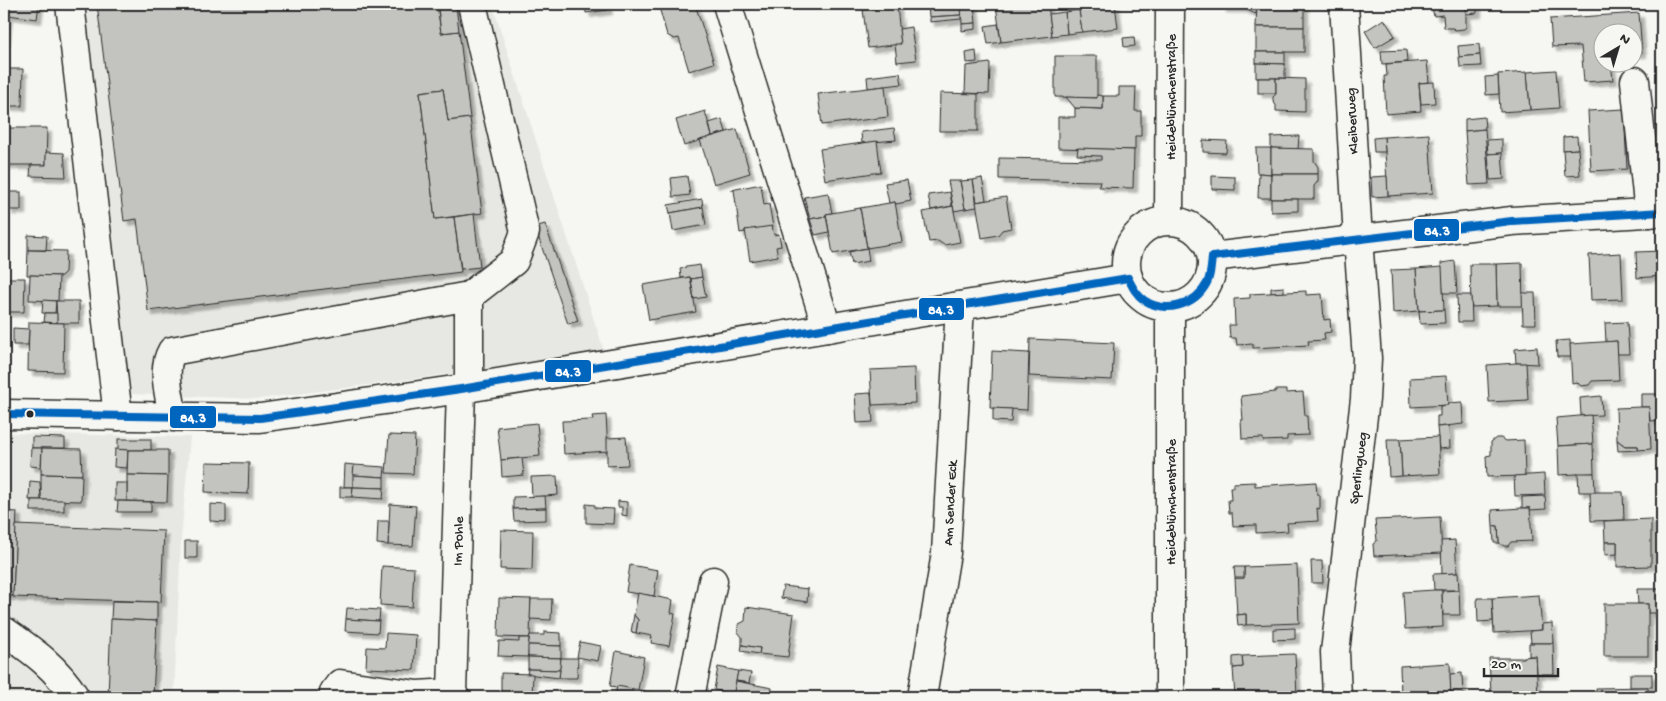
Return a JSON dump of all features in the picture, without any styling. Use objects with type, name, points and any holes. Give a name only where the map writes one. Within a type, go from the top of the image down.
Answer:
[{"type":"street","points":[[70,4],[118,416]]},
{"type":"street","points":[[173,416],[167,375],[167,359],[172,351],[469,296],[514,261],[525,232],[472,4]]},
{"type":"street","points":[[727,4],[827,328]]},
{"type":"street","name":"Heideblümchenstraße","points":[[1169,220],[1170,4]]},
{"type":"street","name":"Kleiberweg","points":[[1344,4],[1358,239]]},
{"type":"street","points":[[1212,257],[1512,221],[1656,213],[1635,81]]},
{"type":"street","points":[[1169,220],[1184,223],[1197,231],[1207,243],[1212,257],[1211,272],[1206,286],[1197,297],[1184,304],[1170,308],[1156,306],[1144,300],[1134,290],[1128,278],[1125,265],[1127,251],[1133,238],[1155,222],[1169,220]]},
{"type":"street","name":"Sperlingweg","points":[[1337,697],[1334,652],[1365,399],[1367,358],[1358,239]]},
{"type":"street","points":[[4,414],[260,418],[465,389],[1128,278]]},
{"type":"street","name":"Im Pohle","points":[[337,690],[417,695],[453,695],[469,296]]},
{"type":"street","name":"Am Sender Eck","points":[[922,697],[946,554],[960,306]]},
{"type":"street","name":"Heideblümchenstraße","points":[[1170,308],[1170,697]]},
{"type":"street","points":[[690,697],[712,581]]},
{"type":"street","points":[[4,631],[46,662],[64,679],[75,697]]},
{"type":"shaded area","points":[[58,4],[492,4],[605,354],[259,399],[102,393]]},
{"type":"shaded area","points":[[4,433],[190,437],[181,539],[174,697],[4,697]]},
{"type":"building","points":[[4,4],[9,4],[5,41],[4,41]]},
{"type":"building","points":[[9,4],[39,4],[37,19],[8,15]]},
{"type":"building","points":[[97,4],[437,4],[441,33],[459,31],[470,118],[448,121],[443,89],[420,92],[435,219],[454,217],[461,272],[148,311],[137,219],[124,221]]},
{"type":"building","points":[[585,4],[607,4],[608,10],[586,13]]},
{"type":"building","points":[[670,4],[695,4],[714,63],[689,71],[679,38],[674,39],[667,35],[659,7]]},
{"type":"building","points":[[928,4],[961,4],[962,15],[929,17]]},
{"type":"building","points":[[961,4],[974,4],[976,23],[962,24]]},
{"type":"building","points":[[1048,4],[1052,36],[1001,42],[996,5]]},
{"type":"building","points":[[1078,4],[1115,4],[1118,28],[1082,32]]},
{"type":"building","points":[[1222,4],[1257,4],[1256,14],[1242,8],[1222,8]]},
{"type":"building","points":[[1257,4],[1304,4],[1304,27],[1256,27]]},
{"type":"building","points":[[1431,4],[1466,4],[1466,27],[1455,30],[1444,27],[1443,15],[1434,16]]},
{"type":"building","points":[[1466,4],[1477,4],[1477,13],[1466,14]]},
{"type":"building","points":[[456,6],[459,31],[441,33],[438,8]]},
{"type":"building","points":[[897,6],[901,44],[868,48],[863,10]]},
{"type":"building","points":[[1079,10],[1082,32],[1067,34],[1065,12]]},
{"type":"building","points":[[1065,12],[1067,34],[1052,36],[1049,14]]},
{"type":"building","points":[[1639,13],[1640,22],[1594,22],[1594,72],[1612,72],[1613,80],[1584,82],[1581,46],[1552,47],[1550,19]]},
{"type":"building","points":[[961,15],[961,19],[930,22],[930,17]]},
{"type":"building","points":[[1384,19],[1395,36],[1375,48],[1365,31]]},
{"type":"building","points":[[976,23],[976,29],[962,31],[962,24]]},
{"type":"building","points":[[998,24],[1001,42],[988,44],[985,26]]},
{"type":"building","points":[[911,27],[916,60],[897,62],[895,44],[901,44],[899,29]]},
{"type":"building","points":[[1256,27],[1304,27],[1304,52],[1256,52]]},
{"type":"building","points":[[1134,37],[1135,46],[1124,47],[1123,38]]},
{"type":"building","points":[[1479,44],[1480,55],[1459,57],[1458,46]]},
{"type":"building","points":[[1406,50],[1407,62],[1382,64],[1381,51]]},
{"type":"building","points":[[976,51],[977,62],[967,63],[966,53]]},
{"type":"building","points":[[1256,52],[1285,52],[1285,64],[1256,63]]},
{"type":"building","points":[[1480,55],[1481,66],[1460,67],[1459,57]]},
{"type":"building","points":[[1055,56],[1097,56],[1097,98],[1055,97]]},
{"type":"building","points":[[1427,61],[1429,82],[1419,83],[1421,111],[1386,114],[1384,76],[1387,76],[1386,64]]},
{"type":"building","points":[[990,63],[989,94],[965,93],[966,66]]},
{"type":"building","points":[[1256,63],[1285,64],[1285,78],[1256,78]]},
{"type":"building","points":[[4,69],[23,69],[22,106],[4,106]]},
{"type":"building","points":[[1556,70],[1559,108],[1530,110],[1527,72]]},
{"type":"building","points":[[1527,72],[1530,110],[1500,112],[1498,74]]},
{"type":"building","points":[[900,73],[902,84],[868,88],[867,77]]},
{"type":"building","points":[[1498,76],[1499,94],[1486,95],[1485,77]]},
{"type":"building","points":[[1258,78],[1276,78],[1276,93],[1258,93]]},
{"type":"building","points":[[1276,78],[1305,79],[1305,112],[1276,111],[1273,97],[1276,94]]},
{"type":"building","points":[[1434,82],[1435,103],[1421,104],[1419,83]]},
{"type":"building","points":[[885,86],[888,117],[822,125],[818,94]]},
{"type":"building","points":[[1119,87],[1136,87],[1135,111],[1141,111],[1141,136],[1135,136],[1135,150],[1058,148],[1058,117],[1075,117],[1075,108],[1103,109],[1103,96],[1119,96]]},
{"type":"building","points":[[443,89],[448,121],[470,118],[482,213],[435,219],[420,92]]},
{"type":"building","points":[[940,93],[978,94],[978,131],[939,131]]},
{"type":"building","points":[[1097,95],[1103,96],[1103,109],[1075,108],[1066,97],[1097,98]]},
{"type":"building","points":[[1624,109],[1627,169],[1591,171],[1588,111]]},
{"type":"building","points":[[705,111],[712,136],[684,146],[676,120]]},
{"type":"building","points":[[1484,117],[1485,129],[1465,131],[1465,119]]},
{"type":"building","points":[[722,119],[726,132],[712,136],[709,123]]},
{"type":"building","points":[[4,128],[47,128],[46,165],[4,165]]},
{"type":"building","points":[[894,128],[896,140],[862,143],[861,132]]},
{"type":"building","points":[[737,129],[750,173],[714,184],[700,140]]},
{"type":"building","points":[[1485,129],[1489,184],[1469,185],[1465,131]]},
{"type":"building","points":[[1429,134],[1433,193],[1388,196],[1384,137]]},
{"type":"building","points":[[1299,136],[1298,149],[1271,148],[1271,137]]},
{"type":"building","points":[[1577,136],[1578,149],[1563,150],[1563,137]]},
{"type":"building","points":[[1384,137],[1385,152],[1374,152],[1373,138]]},
{"type":"building","points":[[1502,139],[1502,153],[1488,154],[1487,140]]},
{"type":"building","points":[[1203,140],[1227,141],[1226,153],[1203,152]]},
{"type":"building","points":[[877,141],[881,172],[825,180],[820,149]]},
{"type":"building","points":[[1078,148],[1134,150],[1133,188],[1099,187],[1100,181],[999,179],[999,158],[1101,160],[1101,156],[1077,155]]},
{"type":"building","points":[[1256,148],[1271,148],[1271,174],[1257,173]]},
{"type":"building","points":[[1271,148],[1314,149],[1314,161],[1318,167],[1318,174],[1271,174]]},
{"type":"building","points":[[1578,149],[1580,175],[1565,176],[1563,150]]},
{"type":"building","points":[[46,152],[64,153],[66,177],[30,176],[31,165],[46,165]]},
{"type":"building","points":[[1502,153],[1504,179],[1490,180],[1488,154]]},
{"type":"building","points":[[1259,173],[1271,174],[1271,198],[1258,198]]},
{"type":"building","points":[[1271,174],[1318,174],[1318,181],[1314,186],[1314,199],[1271,199]]},
{"type":"building","points":[[687,176],[690,195],[673,197],[671,178]]},
{"type":"building","points":[[1212,176],[1235,177],[1235,190],[1212,189]]},
{"type":"building","points":[[1387,176],[1388,196],[1372,197],[1371,177]]},
{"type":"building","points":[[982,178],[986,200],[977,202],[973,180]]},
{"type":"building","points":[[907,180],[911,201],[896,204],[895,202],[889,203],[885,183]]},
{"type":"building","points":[[973,180],[977,207],[965,209],[960,181]]},
{"type":"building","points":[[948,181],[960,181],[965,209],[954,211]]},
{"type":"building","points":[[761,184],[764,205],[769,204],[773,227],[745,230],[745,232],[740,233],[734,190],[731,190]]},
{"type":"building","points":[[8,192],[21,192],[21,210],[8,210]]},
{"type":"building","points":[[950,192],[952,206],[931,210],[928,195]]},
{"type":"building","points":[[828,193],[832,213],[810,219],[804,197]]},
{"type":"building","points":[[1006,197],[1011,228],[1002,230],[998,235],[982,238],[976,202]]},
{"type":"building","points":[[702,199],[703,207],[670,213],[668,205]]},
{"type":"building","points":[[1271,199],[1298,199],[1298,211],[1271,212]]},
{"type":"building","points":[[895,202],[902,242],[867,248],[860,208]]},
{"type":"building","points":[[953,206],[960,242],[944,245],[938,241],[929,242],[923,212]]},
{"type":"building","points":[[703,207],[706,225],[673,231],[670,213]]},
{"type":"building","points":[[860,208],[867,248],[833,254],[826,214]]},
{"type":"building","points":[[474,214],[480,267],[461,269],[454,217]]},
{"type":"building","points":[[826,216],[829,232],[815,235],[810,219]]},
{"type":"building","points":[[545,224],[578,321],[568,324],[535,227]]},
{"type":"building","points":[[772,226],[774,235],[779,234],[781,246],[776,247],[778,256],[750,261],[745,230]]},
{"type":"building","points":[[28,235],[47,236],[46,250],[28,250]]},
{"type":"building","points":[[867,248],[869,261],[852,264],[849,252]]},
{"type":"building","points":[[28,250],[66,251],[65,272],[61,276],[27,275]]},
{"type":"building","points":[[1662,251],[1662,276],[1637,278],[1636,252]]},
{"type":"building","points":[[1621,253],[1623,299],[1591,300],[1589,255]]},
{"type":"building","points":[[1455,261],[1457,293],[1443,293],[1441,263]]},
{"type":"building","points":[[1522,263],[1523,306],[1497,306],[1496,264]]},
{"type":"building","points":[[1470,264],[1496,264],[1497,306],[1471,307]]},
{"type":"building","points":[[700,265],[702,277],[681,278],[680,268]]},
{"type":"building","points":[[1442,267],[1444,310],[1419,311],[1416,269]]},
{"type":"building","points":[[1416,269],[1419,311],[1393,313],[1391,270]]},
{"type":"building","points":[[30,275],[59,276],[58,301],[29,300]]},
{"type":"building","points":[[690,277],[696,312],[649,320],[643,285]]},
{"type":"building","points":[[702,277],[706,297],[694,299],[691,279]]},
{"type":"building","points":[[7,278],[25,278],[24,312],[5,312]]},
{"type":"building","points":[[1284,287],[1284,293],[1271,293],[1271,288]]},
{"type":"building","points":[[1306,291],[1306,295],[1322,294],[1324,320],[1330,319],[1331,332],[1324,333],[1325,340],[1308,341],[1309,345],[1253,348],[1253,344],[1237,345],[1236,338],[1230,338],[1229,325],[1235,325],[1234,299],[1250,298],[1250,294]]},
{"type":"building","points":[[1522,293],[1535,293],[1536,324],[1523,324]]},
{"type":"building","points":[[1457,295],[1471,295],[1472,322],[1458,322]]},
{"type":"building","points":[[43,300],[56,301],[55,313],[42,313]]},
{"type":"building","points":[[56,301],[79,301],[79,323],[57,323]]},
{"type":"building","points":[[1444,310],[1445,323],[1420,324],[1419,311]]},
{"type":"building","points":[[45,313],[57,313],[57,323],[44,322]]},
{"type":"building","points":[[29,322],[64,323],[63,372],[28,371]]},
{"type":"building","points":[[1627,322],[1629,354],[1617,354],[1617,341],[1606,342],[1605,323]]},
{"type":"building","points":[[13,328],[29,329],[28,345],[13,345]]},
{"type":"building","points":[[1030,339],[1114,343],[1112,380],[1029,376]]},
{"type":"building","points":[[1570,340],[1571,357],[1557,357],[1556,341]]},
{"type":"building","points":[[1617,341],[1619,380],[1592,381],[1589,385],[1581,386],[1577,382],[1572,383],[1570,344]]},
{"type":"building","points":[[1537,347],[1538,364],[1516,363],[1515,349]]},
{"type":"building","points":[[992,351],[1029,353],[1027,410],[990,408]]},
{"type":"building","points":[[1526,363],[1528,400],[1489,402],[1487,365]]},
{"type":"building","points":[[914,368],[915,403],[872,405],[870,370]]},
{"type":"building","points":[[1446,376],[1448,405],[1411,407],[1410,378]]},
{"type":"building","points":[[1275,390],[1286,390],[1286,393],[1303,392],[1308,435],[1287,436],[1287,440],[1263,441],[1263,438],[1242,439],[1241,396],[1275,392]]},
{"type":"building","points":[[871,393],[873,422],[857,423],[855,394]]},
{"type":"building","points":[[1641,394],[1660,394],[1661,420],[1650,421],[1649,407],[1641,407]]},
{"type":"building","points":[[1601,396],[1602,415],[1581,416],[1580,398]]},
{"type":"building","points":[[1462,402],[1463,424],[1437,427],[1437,416],[1440,416],[1440,406],[1448,405],[1448,403]]},
{"type":"building","points":[[1649,407],[1651,449],[1638,450],[1638,446],[1625,446],[1617,440],[1616,408]]},
{"type":"building","points":[[993,408],[1012,409],[1011,422],[993,421]]},
{"type":"building","points":[[606,415],[608,451],[564,454],[562,421],[593,420],[592,416]]},
{"type":"building","points":[[1591,415],[1593,444],[1558,446],[1556,418]]},
{"type":"building","points":[[537,423],[540,456],[501,460],[497,427]]},
{"type":"building","points":[[1449,426],[1450,448],[1439,449],[1437,427]]},
{"type":"building","points":[[389,435],[415,436],[413,474],[386,473]]},
{"type":"building","points":[[32,437],[65,438],[65,448],[32,448]]},
{"type":"building","points":[[626,437],[628,465],[607,466],[607,438]]},
{"type":"building","points":[[1438,437],[1440,474],[1402,476],[1400,439]]},
{"type":"building","points":[[1496,438],[1501,438],[1505,441],[1524,440],[1525,476],[1487,477],[1486,456],[1491,455],[1491,442]]},
{"type":"building","points":[[118,439],[151,439],[151,450],[118,450]]},
{"type":"building","points":[[1387,439],[1400,439],[1402,476],[1389,477]]},
{"type":"building","points":[[1617,440],[1625,446],[1638,446],[1638,450],[1618,451]]},
{"type":"building","points":[[1593,444],[1594,473],[1559,475],[1558,446]]},
{"type":"building","points":[[31,448],[42,448],[41,467],[30,466]]},
{"type":"building","points":[[42,448],[81,449],[82,475],[41,474]]},
{"type":"building","points":[[115,449],[128,450],[127,468],[114,467]]},
{"type":"building","points":[[128,450],[168,450],[168,476],[127,475]]},
{"type":"building","points":[[522,458],[524,475],[502,477],[501,460]]},
{"type":"building","points":[[206,462],[249,463],[248,494],[205,492]]},
{"type":"building","points":[[345,464],[354,465],[353,487],[344,487]]},
{"type":"building","points":[[354,465],[385,467],[384,477],[353,475]]},
{"type":"building","points":[[1578,473],[1594,473],[1595,492],[1579,492]]},
{"type":"building","points":[[41,474],[82,475],[81,501],[41,500]]},
{"type":"building","points":[[1544,474],[1545,495],[1515,496],[1514,476]]},
{"type":"building","points":[[127,475],[168,476],[167,502],[127,501]]},
{"type":"building","points":[[353,475],[384,477],[384,488],[353,487]]},
{"type":"building","points":[[557,476],[558,495],[532,497],[531,477]]},
{"type":"building","points":[[30,481],[40,482],[41,500],[29,500]]},
{"type":"building","points":[[1255,482],[1255,486],[1316,482],[1317,495],[1320,495],[1320,509],[1317,508],[1318,521],[1287,523],[1288,531],[1256,533],[1256,525],[1233,526],[1228,500],[1231,500],[1230,487],[1233,487],[1233,483]]},
{"type":"building","points":[[115,483],[127,483],[127,501],[115,501]]},
{"type":"building","points":[[340,487],[353,487],[352,497],[340,497]]},
{"type":"building","points":[[353,487],[384,488],[383,499],[352,497]]},
{"type":"building","points":[[1623,492],[1624,520],[1591,521],[1590,493]]},
{"type":"building","points":[[545,496],[546,508],[513,509],[513,497]]},
{"type":"building","points":[[1545,496],[1546,509],[1530,510],[1530,508],[1522,508],[1522,497]]},
{"type":"building","points":[[31,500],[64,500],[64,511],[31,511]]},
{"type":"building","points":[[118,501],[151,502],[151,512],[117,512]]},
{"type":"building","points":[[618,501],[627,502],[627,516],[622,515],[622,507],[618,507]]},
{"type":"building","points":[[210,504],[226,505],[226,522],[210,521]]},
{"type":"building","points":[[390,504],[416,506],[413,546],[388,545]]},
{"type":"building","points":[[586,504],[595,505],[595,508],[614,509],[613,524],[586,523]]},
{"type":"building","points":[[546,508],[546,520],[514,521],[513,509]]},
{"type":"building","points":[[1530,508],[1532,541],[1511,542],[1508,546],[1504,546],[1499,543],[1498,526],[1493,526],[1492,510]]},
{"type":"building","points":[[4,511],[17,512],[13,596],[4,596]]},
{"type":"building","points":[[1440,517],[1442,553],[1374,556],[1373,544],[1377,541],[1375,520]]},
{"type":"building","points":[[1651,519],[1651,566],[1617,567],[1617,542],[1605,542],[1604,521]]},
{"type":"building","points":[[378,521],[389,521],[388,545],[377,544]]},
{"type":"building","points":[[16,525],[164,531],[161,602],[13,597]]},
{"type":"building","points":[[1493,526],[1498,526],[1499,543],[1494,543]]},
{"type":"building","points":[[501,530],[533,531],[532,570],[500,569]]},
{"type":"building","points":[[1455,540],[1457,573],[1442,574],[1441,541]]},
{"type":"building","points":[[185,541],[197,541],[197,558],[185,558]]},
{"type":"building","points":[[1605,542],[1617,542],[1617,554],[1605,555]]},
{"type":"building","points":[[1311,561],[1322,561],[1323,583],[1312,583]]},
{"type":"building","points":[[630,565],[658,570],[654,596],[626,592]]},
{"type":"building","points":[[1297,565],[1299,623],[1246,625],[1246,614],[1237,615],[1235,578],[1244,578],[1244,567]]},
{"type":"building","points":[[382,566],[414,568],[412,607],[380,605]]},
{"type":"building","points":[[1234,567],[1244,567],[1244,578],[1235,578]]},
{"type":"building","points":[[1458,573],[1459,590],[1434,590],[1433,574]]},
{"type":"building","points":[[783,586],[808,589],[807,602],[781,598]]},
{"type":"building","points":[[1637,589],[1662,589],[1662,613],[1648,613],[1648,604],[1638,604]]},
{"type":"building","points":[[1442,590],[1443,627],[1405,629],[1403,592]]},
{"type":"building","points":[[1459,590],[1460,615],[1443,615],[1442,591]]},
{"type":"building","points":[[638,593],[673,600],[671,613],[675,614],[669,646],[651,643],[652,636],[636,633],[638,620],[634,615]]},
{"type":"building","points":[[1539,595],[1542,630],[1494,633],[1492,598]]},
{"type":"building","points":[[499,598],[531,599],[530,638],[498,637]]},
{"type":"building","points":[[1477,598],[1492,598],[1493,621],[1478,622]]},
{"type":"building","points":[[531,599],[552,599],[551,620],[530,619]]},
{"type":"building","points":[[112,601],[157,602],[157,621],[111,619]]},
{"type":"building","points":[[1604,604],[1648,604],[1648,656],[1604,656]]},
{"type":"building","points":[[746,607],[794,614],[788,657],[759,654],[760,648],[742,645],[742,637],[738,632],[739,624],[745,621]]},
{"type":"building","points":[[347,608],[380,610],[379,621],[346,619]]},
{"type":"building","points":[[1246,614],[1246,625],[1238,626],[1237,615]]},
{"type":"building","points":[[634,615],[638,620],[636,633],[631,632]]},
{"type":"building","points":[[111,619],[157,621],[153,697],[108,697]]},
{"type":"building","points":[[346,619],[379,621],[378,633],[345,631]]},
{"type":"building","points":[[1552,623],[1553,643],[1531,643],[1530,631],[1542,630],[1542,624]]},
{"type":"building","points":[[1295,628],[1295,639],[1273,640],[1273,629]]},
{"type":"building","points":[[544,632],[561,633],[561,646],[528,645],[530,635],[544,635]]},
{"type":"building","points":[[386,633],[416,635],[414,670],[366,668],[367,647],[385,648]]},
{"type":"building","points":[[519,638],[529,638],[528,657],[498,656],[499,641],[519,642]]},
{"type":"building","points":[[580,642],[601,646],[598,661],[577,657]]},
{"type":"building","points":[[1529,643],[1553,643],[1554,674],[1537,674],[1536,656],[1529,656]]},
{"type":"building","points":[[528,645],[561,646],[561,658],[528,657]]},
{"type":"building","points":[[742,645],[760,648],[759,654],[741,651]]},
{"type":"building","points":[[616,651],[644,657],[638,690],[610,686]]},
{"type":"building","points":[[1295,654],[1297,697],[1235,697],[1233,668],[1243,667],[1242,656]]},
{"type":"building","points":[[1242,656],[1243,667],[1233,668],[1233,657]]},
{"type":"building","points":[[1536,656],[1538,697],[1520,697],[1519,692],[1491,693],[1489,658]]},
{"type":"building","points":[[528,657],[561,658],[560,670],[528,669]]},
{"type":"building","points":[[561,658],[578,658],[577,678],[559,678]]},
{"type":"building","points":[[1450,663],[1451,697],[1401,697],[1400,666]]},
{"type":"building","points":[[718,667],[738,671],[734,694],[714,690]]},
{"type":"building","points":[[528,669],[560,670],[559,678],[527,674]]},
{"type":"building","points":[[738,671],[751,673],[749,683],[736,681]]},
{"type":"building","points":[[501,673],[533,674],[532,697],[501,697]]},
{"type":"building","points":[[1462,673],[1463,697],[1451,697],[1450,674]]},
{"type":"building","points":[[1630,674],[1652,674],[1652,687],[1630,687]]},
{"type":"building","points":[[736,681],[772,688],[771,697],[733,697]]},
{"type":"building","points":[[617,686],[661,694],[661,697],[615,697]]},
{"type":"building","points":[[1648,687],[1648,697],[1596,697],[1596,688]]},
{"type":"transit line","name":"84.3","points":[[1212,257],[1512,221],[1662,212]]},
{"type":"transit line","name":"84.3","points":[[1128,278],[1136,293],[1144,300],[1161,306],[1179,305],[1187,302],[1202,291],[1209,277],[1212,257]]},
{"type":"transit line","name":"84.3","points":[[4,414],[260,418],[461,389],[1128,278]]}]
